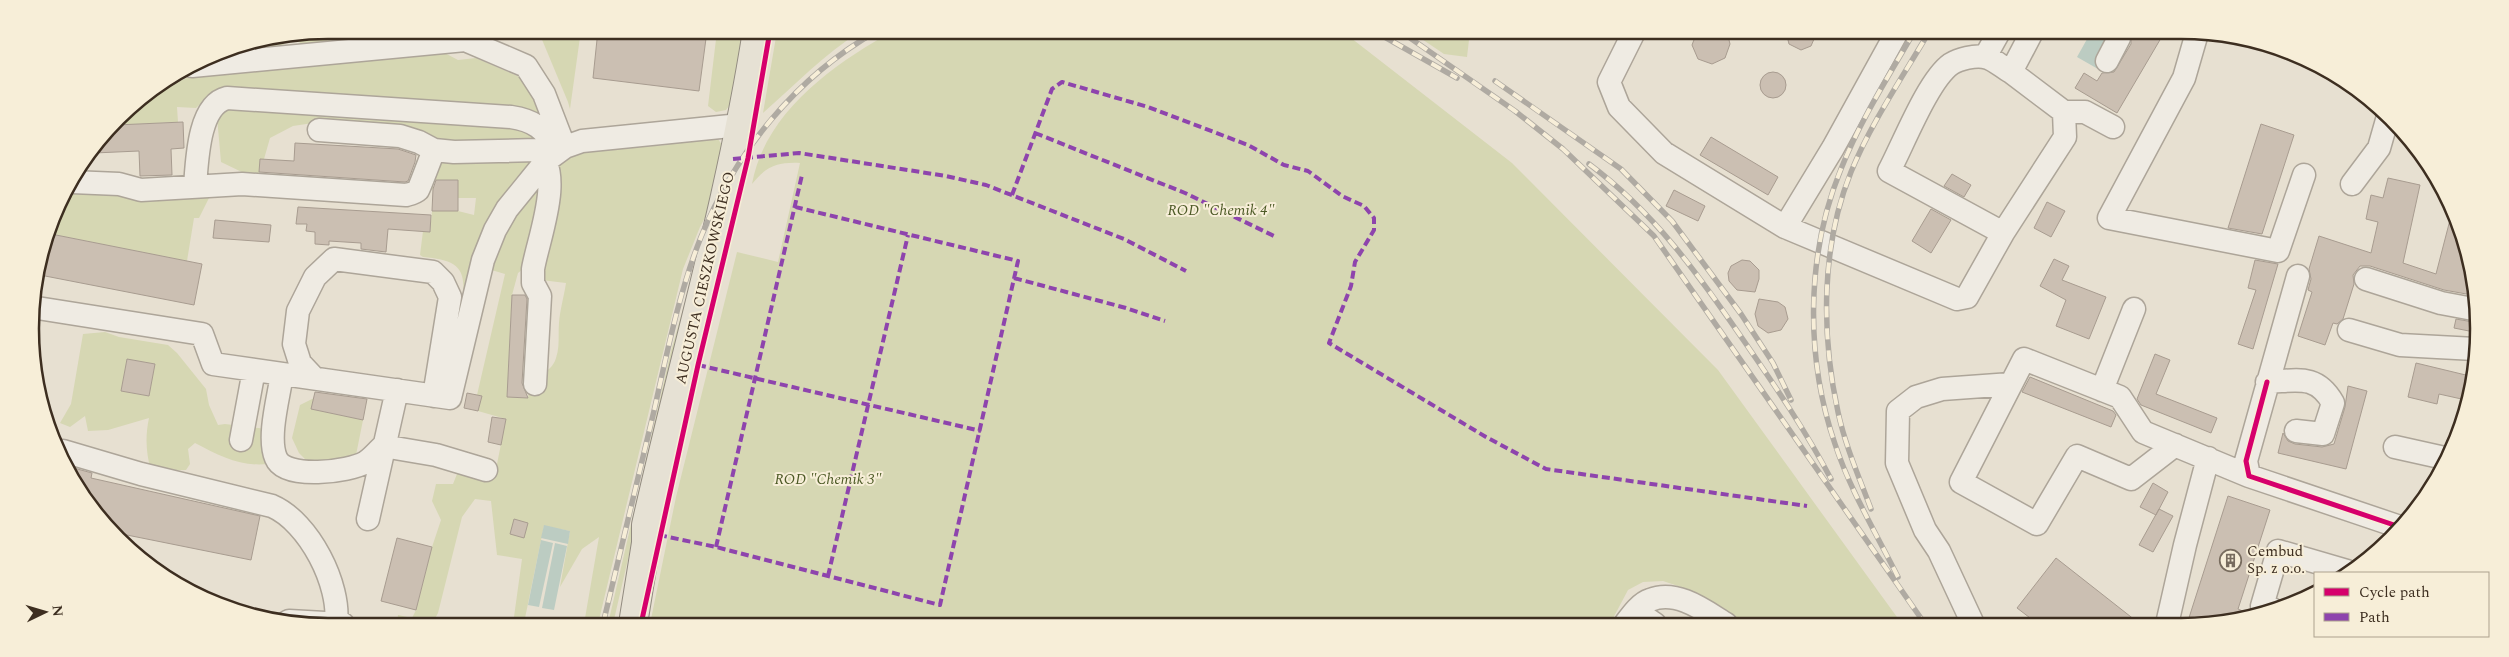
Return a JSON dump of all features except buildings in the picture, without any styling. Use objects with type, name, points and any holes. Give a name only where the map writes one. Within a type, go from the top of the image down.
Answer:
[{"type":"main road","name":"AUGUSTA CIESZKOWSKIEGO","points":[[619,618],[638,542],[646,525],[740,125],[755,39]]},
{"type":"main road","name":"AUGUSTA CIESZKOWSKIEGO","points":[[634,618],[646,543],[646,525]]},
{"type":"street","points":[[212,64],[430,39]]},
{"type":"street","points":[[473,39],[526,66],[544,94],[557,153],[533,268],[533,283],[540,296],[536,384]]},
{"type":"street","points":[[1630,39],[1609,82],[1619,107],[1664,153],[1785,227],[1957,299],[1967,297],[2003,233],[2065,137],[2064,112]]},
{"type":"street","points":[[1785,227],[1833,148],[1893,39]]},
{"type":"street","points":[[1985,56],[1995,39]]},
{"type":"street","points":[[2011,72],[2028,39]]},
{"type":"street","points":[[2107,61],[2118,39]]},
{"type":"street","points":[[2195,39],[2184,78],[2109,218],[2278,251],[2304,176]]},
{"type":"street","points":[[2003,233],[1889,171],[1938,77],[1951,64],[1969,58],[1985,56],[2011,72],[2064,112],[2085,112],[2113,127]]},
{"type":"street","points":[[195,187],[199,149],[207,112],[218,100],[227,98],[512,116],[532,121],[540,127],[557,153]]},
{"type":"street","points":[[319,130],[400,136],[410,138],[434,150],[454,152],[531,149],[541,154],[557,153],[582,141],[740,125]]},
{"type":"street","points":[[2352,184],[2380,148],[2386,125]]},
{"type":"street","points":[[79,182],[119,184],[141,190],[249,185],[406,195],[420,187],[422,174],[434,150]]},
{"type":"street","points":[[39,308],[202,334],[213,364],[450,398],[483,260],[495,230],[507,209],[557,153]]},
{"type":"street","points":[[314,378],[300,363],[294,344],[298,311],[315,277],[334,259],[398,266],[432,272],[443,282],[450,297],[434,396]]},
{"type":"street","points":[[2249,476],[2246,461],[2298,276]]},
{"type":"street","points":[[2366,279],[2441,303],[2470,308]]},
{"type":"street","points":[[2102,390],[2134,309]]},
{"type":"street","points":[[2349,330],[2400,345],[2470,350]]},
{"type":"street","points":[[2175,445],[2132,479],[2077,456],[2037,524],[1961,482],[2024,359],[2120,397],[2143,432],[2208,458],[2249,476],[2393,525]]},
{"type":"street","points":[[241,440],[254,370]]},
{"type":"street","points":[[282,374],[273,446],[277,460],[284,468],[293,472],[339,469],[365,462],[383,446]]},
{"type":"street","points":[[2267,382],[2312,381],[2326,392],[2333,403],[2323,434],[2296,431]]},
{"type":"street","points":[[1969,618],[1939,551],[1925,530],[1897,464],[1898,411],[1916,396],[1942,389],[2012,384]]},
{"type":"street","points":[[368,519],[397,390]]},
{"type":"street","points":[[383,446],[436,455],[486,470]]},
{"type":"street","points":[[2395,447],[2440,457]]},
{"type":"street","points":[[67,452],[141,474],[272,506],[283,511],[306,535],[323,564],[336,597],[338,618]]},
{"type":"street","points":[[2168,618],[2208,458]]},
{"type":"street","points":[[2262,606],[2278,551],[2341,569]]},
{"type":"street","points":[[1630,618],[1649,600],[1669,598],[1693,604],[1716,618]]},
{"type":"green space","points":[[310,39],[427,39],[300,47],[299,40]]},
{"type":"green space","points":[[542,39],[580,39],[570,109]]},
{"type":"green space","points":[[716,39],[743,39],[732,102],[726,110],[716,112],[708,106]]},
{"type":"green space","points":[[776,39],[849,39],[822,59],[763,113]]},
{"type":"green space","points":[[879,39],[1352,39],[1512,163],[1718,370],[1898,618],[1730,618],[1681,587],[1663,581],[1643,582],[1628,590],[1613,618],[651,618],[676,497],[737,252],[778,262],[800,163],[785,163],[773,166],[762,173],[752,184],[759,158],[771,134],[805,93],[826,75]]},
{"type":"green space","points":[[1422,39],[1469,40],[1467,57],[1444,54]]},
{"type":"green space","points":[[283,42],[284,48],[248,51]]},
{"type":"green space","points":[[439,50],[458,60],[476,58],[529,81],[553,127],[214,91],[196,108],[177,107],[178,122],[123,125],[137,111],[168,88],[200,72]]},
{"type":"green space","points":[[221,106],[520,121],[543,142],[478,145],[313,123],[293,126],[270,138],[264,159],[260,159],[259,177],[248,175],[221,162],[217,117]]},
{"type":"green space","points":[[717,137],[723,147],[713,203],[700,227],[683,269],[599,618],[585,618],[599,537],[582,549],[560,587],[570,531],[544,526],[525,618],[514,618],[522,559],[497,555],[491,501],[475,499],[462,517],[438,613],[435,618],[412,618],[416,610],[441,520],[432,501],[436,484],[453,484],[461,464],[495,474],[506,419],[478,411],[481,397],[477,395],[505,274],[488,269],[491,247],[543,174],[531,263],[518,273],[512,295],[507,397],[528,398],[536,379],[553,364],[558,349],[560,318],[566,283],[541,280],[560,162],[569,153],[667,145],[666,143]]},
{"type":"green space","points":[[433,161],[531,161],[508,189],[489,219],[462,301],[463,280],[461,272],[457,267],[443,260],[420,255],[423,231],[430,232],[432,211],[458,211],[474,215],[476,198],[458,198],[458,180],[433,180],[433,189],[424,190]]},
{"type":"green space","points":[[76,188],[209,198],[199,218],[194,218],[187,261],[54,235]]},
{"type":"green space","points":[[697,260],[614,618],[609,618],[671,351]]},
{"type":"green space","points":[[105,332],[119,337],[168,345],[177,353],[206,389],[209,405],[218,425],[225,424],[267,429],[268,464],[248,464],[230,460],[195,443],[188,449],[190,464],[186,470],[151,471],[147,445],[149,418],[108,430],[88,431],[85,416],[70,427],[60,423],[71,404],[83,334]],"holes":[[[127,359],[155,364],[149,396],[121,391]]]},
{"type":"green space","points":[[314,398],[311,409],[363,420],[356,455],[309,463],[299,453],[292,438],[300,405]]},
{"type":"green space","points":[[398,615],[412,618],[398,618]]},
{"type":"shaded area","points":[[2087,39],[2104,39],[2112,43],[2098,69],[2077,57]]},
{"type":"shaded area","points":[[544,525],[570,531],[568,544],[541,538]]},
{"type":"shaded area","points":[[541,540],[553,543],[539,607],[528,605]]},
{"type":"shaded area","points":[[555,543],[567,546],[554,610],[542,608]]},
{"type":"railway","points":[[604,618],[680,301],[693,258],[715,205],[751,146],[772,119],[820,70],[865,39]]},
{"type":"railway","points":[[1388,39],[1457,78]]},
{"type":"railway","points":[[1412,39],[1515,111],[1563,149],[1654,236],[1921,618]]},
{"type":"railway","points":[[1898,577],[1856,495],[1835,444],[1825,411],[1818,376],[1814,341],[1814,306],[1816,270],[1829,202],[1841,169],[1866,116],[1910,39]]},
{"type":"railway","points":[[1871,509],[1844,437],[1832,382],[1827,321],[1829,260],[1841,200],[1851,172],[1877,118],[1925,39]]},
{"type":"railway","points":[[1495,81],[1621,169],[1672,221],[1741,314],[1773,363],[1791,400]]},
{"type":"railway","points":[[1589,164],[1635,203],[1692,268],[1779,392],[1831,479]]},
{"type":"marked path","points":[[1012,195],[1052,89],[1062,82],[1148,107],[1248,145],[1284,165],[1308,171],[1342,196],[1364,206],[1374,218],[1374,230],[1355,262],[1351,286],[1329,343],[1486,437],[1546,469],[1807,506]]},
{"type":"marked path","points":[[1035,133],[1185,193],[1274,236]]},
{"type":"marked path","points":[[733,159],[799,153],[946,176],[986,185],[1124,239],[1186,271]]},
{"type":"marked path","points":[[716,547],[802,175]]},
{"type":"marked path","points":[[659,535],[716,547],[940,605],[1018,261],[791,206]]},
{"type":"marked path","points":[[828,576],[908,235]]},
{"type":"marked path","points":[[1014,278],[1126,308],[1165,321]]},
{"type":"marked path","points":[[698,365],[981,431]]},
{"type":"cycle path","points":[[642,618],[698,365],[748,158],[769,39]]},
{"type":"cycle path","points":[[2267,382],[2246,461],[2249,476],[2393,525]]},
{"type":"place","name":"Cembud Sp. z o.o.","points":[[2231,560]]},
{"type":"park label","name":"ROD \"Chemik 4\"","points":[[1221,210]]},
{"type":"park label","name":"ROD \"Chemik 3\"","points":[[828,479]]}]
